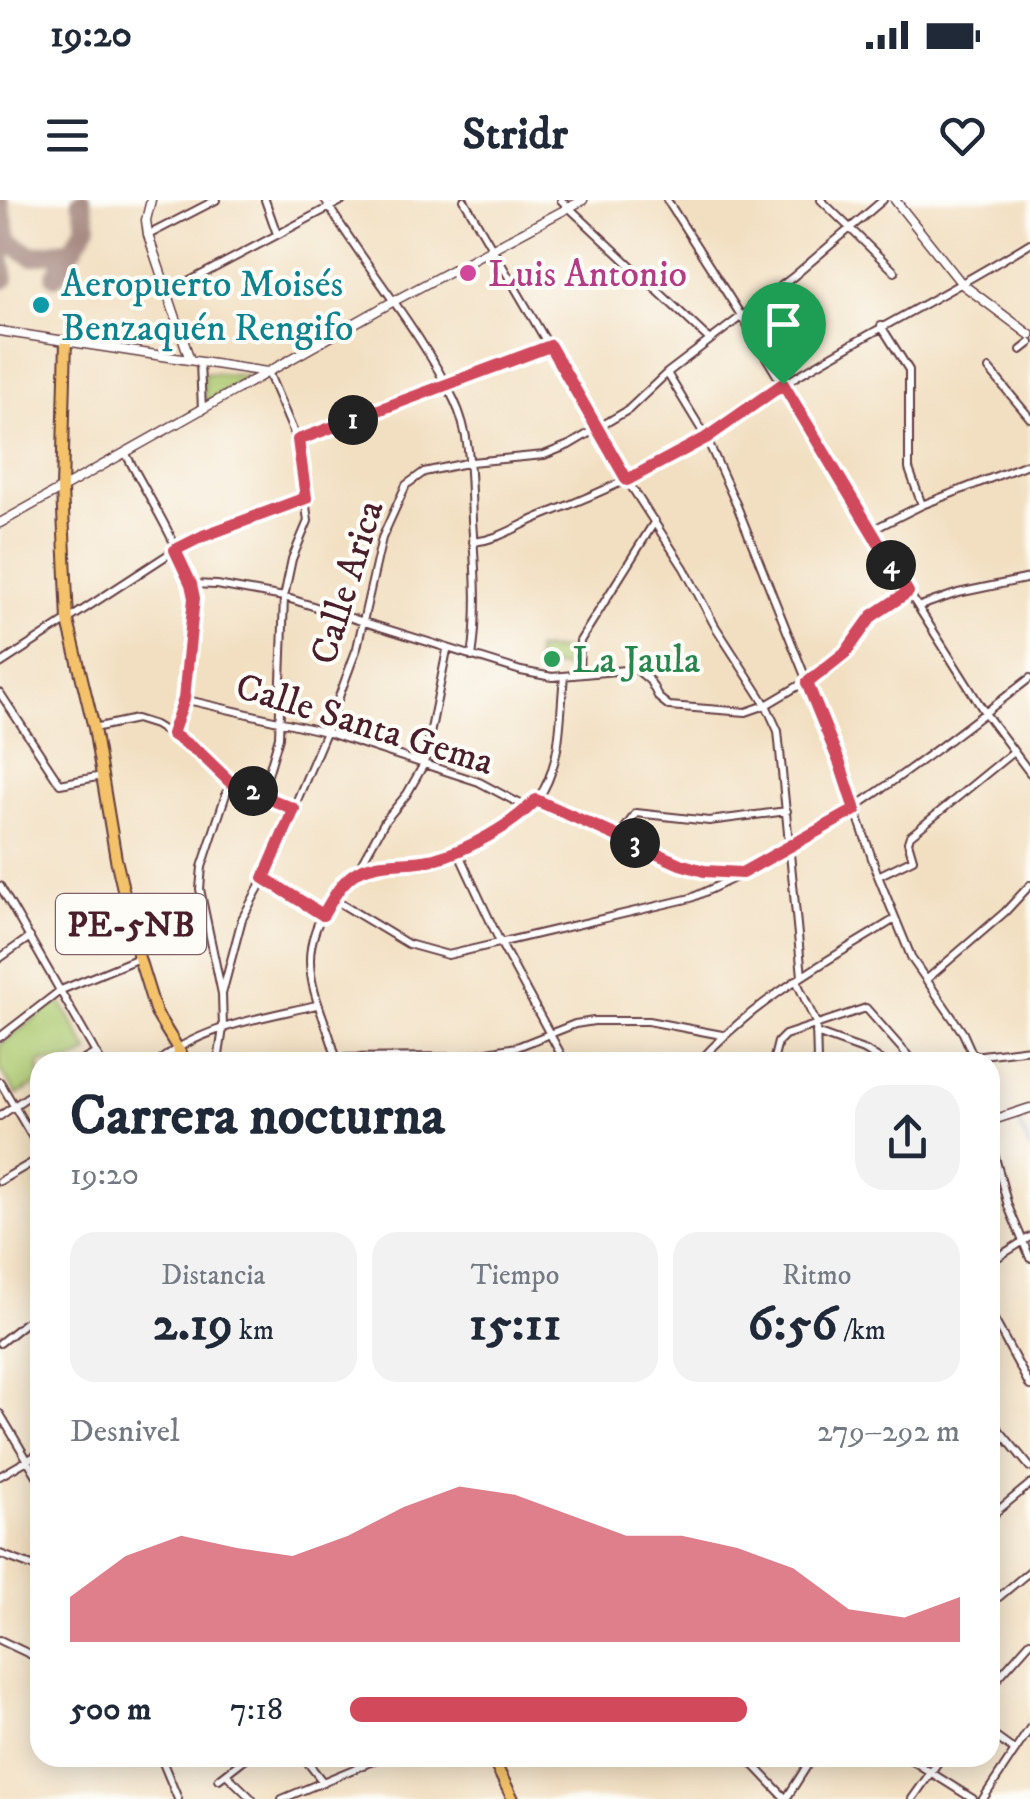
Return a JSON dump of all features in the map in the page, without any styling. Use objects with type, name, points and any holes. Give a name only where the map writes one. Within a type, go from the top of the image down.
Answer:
[{"type":"highway","name":"PE-5NB","points":[[66,341],[62,489],[68,621],[94,728],[116,859],[139,958],[156,1013],[179,1052]]},
{"type":"highway","points":[[496,1767],[512,1799]]},
{"type":"street","points":[[151,200],[146,220],[148,235],[190,360]]},
{"type":"street","points":[[148,235],[216,200]]},
{"type":"street","points":[[265,200],[277,234]]},
{"type":"street","points":[[169,292],[327,203],[343,200]]},
{"type":"street","points":[[464,200],[627,480],[766,705],[782,746],[799,978],[816,1023],[817,1052]]},
{"type":"street","points":[[561,200],[710,340]]},
{"type":"street","points":[[0,524],[394,301],[583,200]]},
{"type":"street","points":[[667,200],[908,592],[985,713],[1030,773]]},
{"type":"street","points":[[821,200],[895,272]]},
{"type":"street","name":"Calle Arica","points":[[219,1052],[222,994],[242,919],[264,878],[326,732],[356,648],[382,538],[406,485],[424,472],[471,462],[544,455],[628,410],[667,374],[884,200]]},
{"type":"street","points":[[896,200],[962,284],[1030,335]]},
{"type":"street","points":[[327,203],[446,385],[465,430],[471,462],[477,624],[472,657]]},
{"type":"street","points":[[473,542],[510,534],[706,438],[783,384],[1030,243]]},
{"type":"street","points":[[881,326],[908,370],[909,469],[922,506]]},
{"type":"street","points":[[0,331],[268,372]]},
{"type":"street","points":[[1022,350],[1030,343]]},
{"type":"street","points":[[298,440],[550,346]]},
{"type":"street","points":[[200,362],[202,410]]},
{"type":"street","points":[[989,369],[1030,418]]},
{"type":"street","points":[[262,795],[279,737],[284,598],[292,559],[308,521],[298,440],[268,372]]},
{"type":"street","points":[[667,374],[706,438],[738,506],[840,764],[895,920],[926,980],[953,1016],[971,1052]]},
{"type":"street","points":[[126,454],[191,584],[194,612],[184,699],[172,734]]},
{"type":"street","points":[[870,531],[1030,463]]},
{"type":"street","points":[[0,664],[175,550],[306,498]]},
{"type":"street","points":[[580,673],[580,641],[655,521]]},
{"type":"street","points":[[920,606],[958,593],[1030,578]]},
{"type":"street","points":[[191,584],[284,598],[363,620],[447,650],[552,677],[636,668],[650,681],[659,698],[677,708],[734,713],[766,705],[807,683],[846,652],[872,616],[908,592]]},
{"type":"street","points":[[334,1052],[316,1005],[310,954],[323,915],[357,872],[424,764],[447,650]]},
{"type":"street","points":[[357,872],[387,863],[435,858],[457,850],[528,808],[548,780],[554,760],[564,676]]},
{"type":"street","points":[[333,899],[408,944],[448,954],[691,898],[855,810],[1030,678]]},
{"type":"street","points":[[0,693],[60,784],[102,776]]},
{"type":"street","name":"Calle Santa Gema","points":[[184,699],[326,732],[479,782],[528,808]]},
{"type":"street","points":[[0,720],[11,712]]},
{"type":"street","points":[[94,728],[136,719],[172,734],[200,753],[230,782],[294,809]]},
{"type":"street","points":[[878,876],[912,859],[910,836],[1012,752]]},
{"type":"street","points":[[222,994],[203,918],[200,889],[202,868],[230,782]]},
{"type":"street","name":"Calle Santa Gema","points":[[536,800],[704,871],[742,873]]},
{"type":"street","points":[[619,836],[636,814],[708,821],[786,811]]},
{"type":"street","points":[[457,850],[500,942],[559,1052]]},
{"type":"street","points":[[264,878],[323,915]]},
{"type":"street","points":[[926,980],[1030,885]]},
{"type":"street","points":[[0,886],[93,1052]]},
{"type":"street","points":[[707,1052],[722,1035],[799,978],[895,920]]},
{"type":"street","points":[[0,958],[30,937]]},
{"type":"street","points":[[0,1036],[61,990],[139,958]]},
{"type":"street","points":[[171,1052],[223,1028],[316,1005]]},
{"type":"street","points":[[776,1052],[785,1035],[866,1008],[905,1052]]},
{"type":"street","points":[[496,1052],[575,1024],[620,1020],[678,1025],[722,1035]]},
{"type":"street","points":[[816,1033],[868,1052]]},
{"type":"street","points":[[1000,1054],[1030,1049]]},
{"type":"street","points":[[0,1082],[30,1132]]},
{"type":"street","points":[[0,1116],[30,1094]]},
{"type":"street","points":[[1000,1118],[1030,1108]]},
{"type":"street","points":[[0,1181],[30,1164]]},
{"type":"street","points":[[1000,1176],[1030,1258]]},
{"type":"street","points":[[1000,1256],[1026,1239]]},
{"type":"street","points":[[0,1343],[30,1319]]},
{"type":"street","points":[[1000,1330],[1030,1386]]},
{"type":"street","points":[[0,1414],[30,1465]]},
{"type":"street","points":[[1000,1431],[1030,1467]]},
{"type":"street","points":[[0,1476],[30,1459]]},
{"type":"street","points":[[1000,1509],[1030,1484]]},
{"type":"street","points":[[0,1554],[30,1566]]},
{"type":"street","points":[[1000,1596],[1030,1571]]},
{"type":"street","points":[[0,1640],[30,1655]]},
{"type":"street","points":[[1000,1676],[1030,1642]]},
{"type":"street","points":[[983,1799],[1030,1728]]},
{"type":"street","points":[[1000,1740],[1014,1751]]},
{"type":"street","points":[[166,1767],[178,1799]]},
{"type":"street","points":[[234,1767],[223,1776],[252,1799]]},
{"type":"street","points":[[311,1767],[323,1782]]},
{"type":"street","points":[[282,1799],[360,1767]]},
{"type":"street","points":[[756,1767],[786,1799],[806,1767]]},
{"type":"street","points":[[922,1767],[974,1799]]},
{"type":"street","points":[[912,1799],[934,1767]]},
{"type":"green space","points":[[204,373],[251,376],[205,403]]},
{"type":"green space","name":"La Jaula","points":[[536,650],[569,650],[569,667],[536,667]]},
{"type":"green space","points":[[60,1000],[89,1052],[30,1052],[30,1088],[17,1095],[0,1070],[0,1044]]},
{"type":"waterway","points":[[1017,1117],[1030,1149]]},
{"type":"taxiway","points":[[55,276],[87,225],[81,200]]},
{"type":"taxiway","points":[[0,204],[8,241],[0,253]]},
{"type":"taxiway","points":[[8,241],[32,256],[75,246]]},
{"type":"taxiway","points":[[0,254],[4,279]]},
{"type":"place","name":"Luis Antonio","points":[[468,273]]},
{"type":"place","name":"Aeropuerto Moisés Benzaquén Rengifo","points":[[41,305]]},
{"type":"place","name":"La Jaula","points":[[552,659]]},
{"type":"route","points":[[550,346],[627,480],[706,438],[783,384],[908,592],[872,616],[846,652],[807,683],[855,810],[742,873],[704,871],[680,864],[536,800],[508,822],[457,850],[435,858],[387,863],[357,872],[345,881],[323,915],[264,878],[294,809],[230,782],[200,753],[172,734],[184,699],[194,612],[191,584],[175,550],[306,498],[298,440],[550,346]]}]
